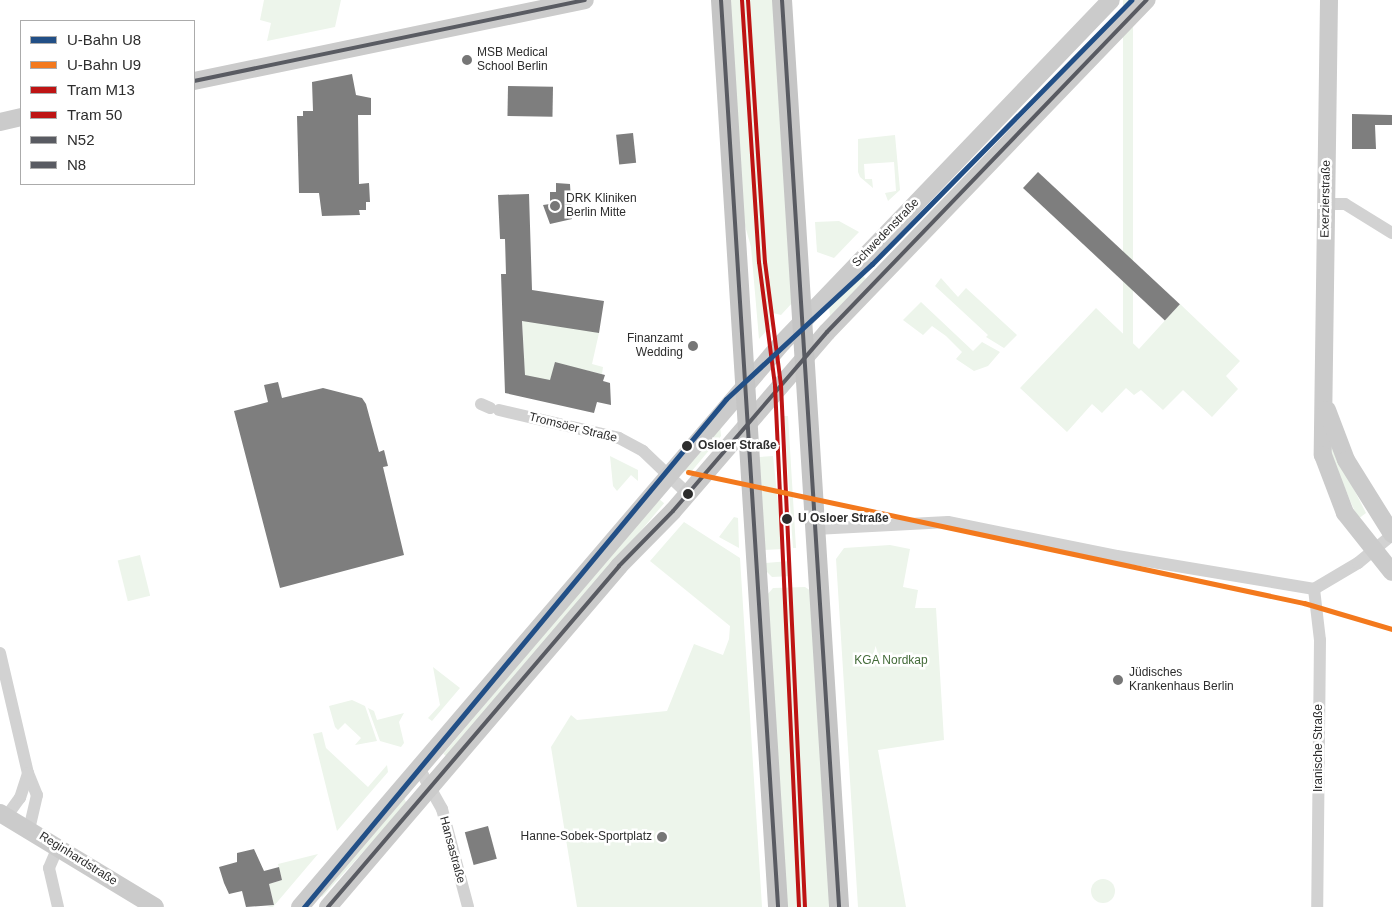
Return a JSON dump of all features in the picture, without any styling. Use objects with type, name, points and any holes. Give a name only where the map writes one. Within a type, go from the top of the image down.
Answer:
[{"type":"main road","points":[[195,82],[585,0]]},
{"type":"main road","points":[[721,0],[778,907]]},
{"type":"main road","points":[[782,0],[839,907]]},
{"type":"main road","name":"Schwedenstraße","points":[[300,907],[803,321],[1111,0]]},
{"type":"main road","name":"Schwedenstraße","points":[[328,907],[619,566],[688,494],[805,357],[1147,0]]},
{"type":"main road","name":"Exerzierstraße","points":[[1329,0],[1323,455],[1333,487],[1372,551],[1392,572]]},
{"type":"main road","points":[[0,122],[20,117]]},
{"type":"main road","name":"Exerzierstraße","points":[[1324,398],[1346,460],[1392,534]]},
{"type":"main road","name":"Reginhardstraße","points":[[3,815],[155,907]]},
{"type":"street","points":[[1326,204],[1345,204],[1392,233]]},
{"type":"street","name":"Tromsöer Straße","points":[[490,407],[619,438],[643,451],[688,494]]},
{"type":"street","points":[[815,529],[948,522],[1117,556],[1314,589],[1372,551],[1392,534]]},
{"type":"street","name":"Iranische Straße","points":[[1314,589],[1320,640],[1317,907]]},
{"type":"street","points":[[0,653],[28,773],[37,795],[29,829]]},
{"type":"street","name":"Hansastraße","points":[[419,768],[442,809],[468,907]]},
{"type":"street","points":[[3,815],[20,798],[28,773]]},
{"type":"street","points":[[58,847],[49,868],[58,907]]},
{"type":"green space","points":[[264,0],[341,0],[335,27],[267,41],[271,23],[260,20]]},
{"type":"green space","points":[[729,0],[774,0],[793,302],[781,315],[773,313],[771,326],[759,339],[751,247],[744,222]]},
{"type":"green space","points":[[1123,0],[1133,0],[1133,359],[1123,359]]},
{"type":"green space","points":[[895,135],[900,190],[888,201],[885,193],[896,191],[894,162],[864,164],[865,179],[872,179],[873,188],[860,177],[858,172],[858,139]]},
{"type":"green space","points":[[839,221],[859,232],[834,258],[817,252],[815,222]]},
{"type":"green space","points":[[860,273],[866,279],[830,316],[829,305]]},
{"type":"green space","points":[[941,278],[958,297],[966,288],[1017,335],[1004,348],[986,337],[988,335],[935,286]]},
{"type":"green space","points":[[921,302],[973,351],[982,342],[1000,352],[988,366],[974,371],[956,359],[962,352],[946,336],[932,326],[923,335],[903,320]]},
{"type":"green space","points":[[1180,304],[1240,361],[1226,376],[1238,389],[1212,417],[1183,390],[1163,410],[1141,390],[1134,395],[1126,388],[1102,413],[1092,404],[1067,432],[1020,388],[1096,308],[1139,349]]},
{"type":"green space","points":[[522,316],[599,333],[592,364],[603,367],[602,374],[567,366],[550,380],[525,380]]},
{"type":"green space","points":[[784,416],[788,416],[796,548],[793,548]]},
{"type":"green space","points":[[720,425],[721,436],[691,472],[683,471]]},
{"type":"green space","points":[[1329,440],[1366,513],[1358,519],[1334,463]]},
{"type":"green space","points":[[610,456],[638,470],[638,481],[631,475],[617,491],[613,486]]},
{"type":"green space","points":[[773,456],[783,549],[764,550],[759,457]]},
{"type":"green space","points":[[658,498],[664,503],[449,759],[443,754]]},
{"type":"green space","points":[[734,517],[738,518],[739,548],[719,537]]},
{"type":"green space","name":"Hanne-Sobek-Sportplatz","points":[[684,522],[740,558],[762,907],[577,907],[551,747],[571,715],[577,720],[667,711],[694,644],[723,655],[729,639],[730,626],[650,561]]},
{"type":"green space","name":"KGA Nordkap","points":[[890,545],[910,549],[903,587],[918,590],[915,608],[936,608],[944,740],[878,750],[906,907],[858,907],[836,559],[844,548]]},
{"type":"green space","points":[[140,555],[150,596],[128,601],[118,561]]},
{"type":"green space","points":[[790,561],[791,576],[772,577],[766,571],[765,563]]},
{"type":"green space","points":[[805,587],[811,591],[831,907],[787,907],[767,595],[773,588]]},
{"type":"green space","points":[[433,667],[460,688],[432,721],[428,718],[440,705]]},
{"type":"green space","points":[[352,700],[365,706],[377,741],[355,745],[361,738],[345,723],[338,730],[335,727],[329,706]]},
{"type":"green space","points":[[368,708],[374,711],[377,720],[404,713],[399,722],[404,743],[401,747],[380,741]]},
{"type":"green space","points":[[322,732],[326,748],[368,787],[387,765],[388,772],[337,831],[313,734]]},
{"type":"green space","points":[[403,796],[407,804],[322,897],[320,895]]},
{"type":"green space","points":[[318,854],[273,907],[267,907],[274,905],[269,884],[282,880],[278,864]]},
{"type":"green space","points":[[1103,879],[1108,880],[1114,886],[1114,896],[1108,902],[1103,903],[1098,902],[1092,896],[1091,891],[1092,886],[1098,880]]},
{"type":"building","points":[[352,74],[356,95],[371,98],[371,115],[358,115],[359,184],[369,183],[370,202],[366,202],[366,210],[359,210],[360,215],[322,216],[319,193],[299,193],[297,116],[303,116],[303,111],[313,111],[312,82]]},
{"type":"building","points":[[508,86],[553,87],[552,117],[507,116]]},
{"type":"building","points":[[1352,114],[1392,115],[1392,125],[1375,125],[1376,149],[1352,149]]},
{"type":"building","points":[[633,133],[636,163],[619,165],[616,135]]},
{"type":"building","points":[[1038,172],[1180,304],[1165,320],[1023,188]]},
{"type":"building","points":[[556,183],[570,184],[572,219],[550,224],[543,205],[550,204],[550,192],[556,192]]},
{"type":"building","points":[[529,194],[532,290],[604,301],[599,333],[522,321],[525,375],[550,380],[555,362],[605,375],[603,381],[610,383],[611,405],[597,402],[594,413],[505,393],[501,274],[506,274],[505,239],[500,239],[498,195]]},
{"type":"building","points":[[278,382],[282,398],[323,388],[362,398],[366,404],[379,452],[384,450],[388,466],[383,467],[404,555],[280,588],[234,411],[268,402],[264,385]]},
{"type":"building","points":[[488,826],[497,859],[474,865],[465,832]]},
{"type":"building","points":[[254,849],[264,871],[279,867],[282,880],[269,884],[274,905],[246,907],[242,891],[229,894],[224,883],[219,867],[237,862],[237,853]]},
{"type":"metro line","name":"U8","points":[[304,907],[726,399],[872,264],[1131,0]]},
{"type":"metro line","name":"U9","points":[[688,472],[1304,603],[1392,629]]},
{"type":"tram line","name":"50","points":[[742,0],[759,262],[775,386],[799,907]]},
{"type":"tram line","name":"M13","points":[[748,0],[765,262],[781,385],[805,907]]},
{"type":"transit line","name":"N52","points":[[195,81],[585,0]]},
{"type":"transit line","name":"N52","points":[[721,0],[778,907]]},
{"type":"transit line","name":"N52","points":[[782,0],[839,907]]},
{"type":"transit line","name":"N8","points":[[328,907],[619,566],[673,511],[827,332],[1147,0]]},
{"type":"place","name":"MSB Medical School Berlin","points":[[467,60]]},
{"type":"place","name":"DRK Kliniken Berlin Mitte","points":[[555,206]]},
{"type":"place","name":"Finanzamt Wedding","points":[[693,346]]},
{"type":"place","name":"Osloer Straße","points":[[687,446]]},
{"type":"place","name":"U Osloer Straße","points":[[787,519]]},
{"type":"place","name":"Jüdisches Krankenhaus Berlin","points":[[1118,680]]},
{"type":"place","name":"Hanne-Sobek-Sportplatz","points":[[662,837]]}]
